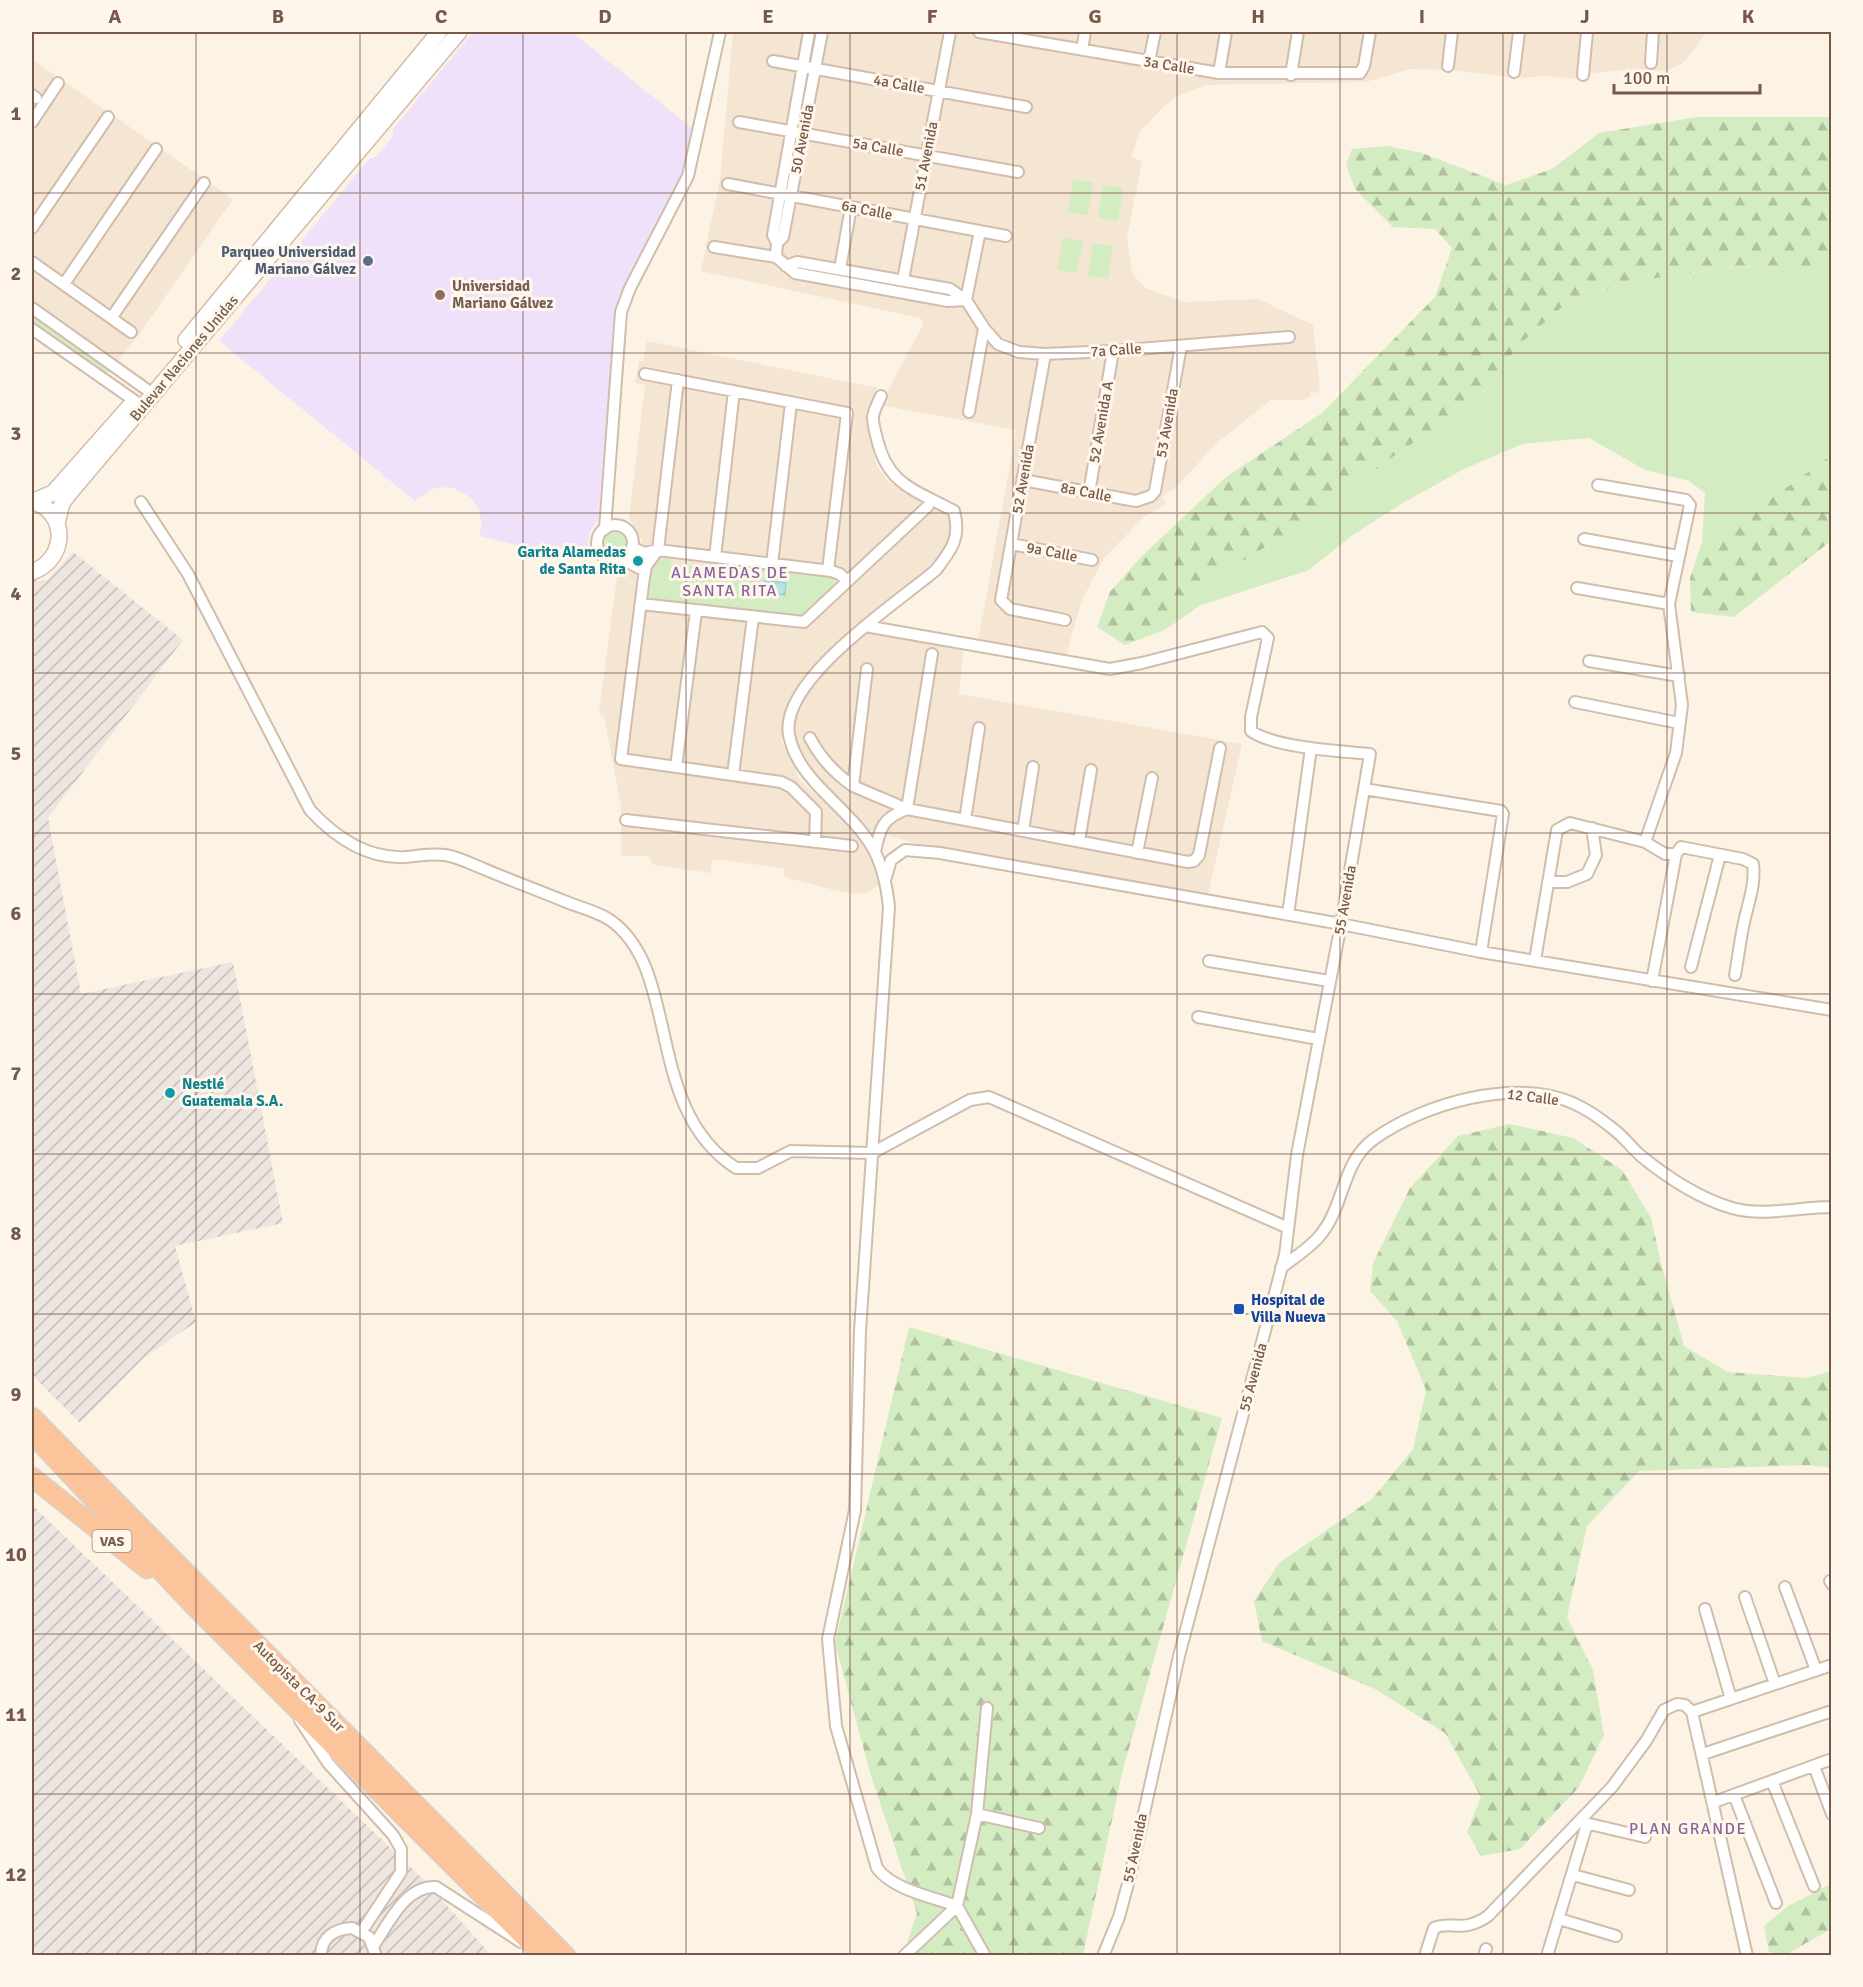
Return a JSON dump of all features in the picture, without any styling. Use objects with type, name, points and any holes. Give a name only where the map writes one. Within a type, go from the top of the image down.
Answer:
[{"type":"highway","name":"Autopista CA-9 Sur","points":[[32,1417],[566,1956]]},
{"type":"highway","name":"Autopista CA-9 Sur","points":[[32,1434],[193,1605],[542,1956]]},
{"type":"highway","name":"VAS","points":[[32,1477],[193,1605]]},
{"type":"main road","name":"Bulevar Naciones Unidas","points":[[33,501],[53,493],[146,389],[440,32]]},
{"type":"main road","name":"Bulevar Naciones Unidas","points":[[57,523],[62,503],[68,495],[459,32]]},
{"type":"main road","points":[[32,572],[48,564],[56,554],[60,542],[57,523],[48,510],[33,501]]},
{"type":"street","points":[[605,529],[621,312],[630,288],[688,176],[720,32]]},
{"type":"street","name":"50 Avenida","points":[[786,195],[791,131],[809,32]]},
{"type":"street","name":"50 Avenida","points":[[776,257],[777,243],[773,235],[803,134],[822,32]]},
{"type":"street","name":"51 Avenida","points":[[903,280],[950,32]]},
{"type":"street","name":"3a Calle","points":[[979,32],[1016,35],[1082,50],[1219,73],[1291,75],[1352,74],[1361,71],[1370,32]]},
{"type":"street","points":[[1082,50],[1085,32]]},
{"type":"street","points":[[1149,62],[1155,32]]},
{"type":"street","points":[[1219,73],[1226,32]]},
{"type":"street","points":[[1291,75],[1299,32]]},
{"type":"street","points":[[1448,66],[1452,32]]},
{"type":"street","points":[[1514,72],[1519,32]]},
{"type":"street","points":[[1583,75],[1587,32]]},
{"type":"street","points":[[1651,63],[1653,32]]},
{"type":"street","name":"4a Calle","points":[[773,61],[1026,107]]},
{"type":"street","points":[[32,122],[58,83]]},
{"type":"street","points":[[32,228],[108,117]]},
{"type":"street","name":"5a Calle","points":[[738,122],[1018,172]]},
{"type":"street","points":[[64,284],[156,149]]},
{"type":"street","points":[[112,317],[204,183]]},
{"type":"street","name":"6a Calle","points":[[728,184],[1006,236]]},
{"type":"street","points":[[840,269],[851,207]]},
{"type":"street","points":[[966,300],[980,231]]},
{"type":"street","points":[[714,247],[776,257],[795,273],[948,301],[966,300]]},
{"type":"street","points":[[32,262],[131,332]]},
{"type":"street","points":[[786,266],[796,262],[903,280],[950,289],[966,300]]},
{"type":"street","name":"7a Calle","points":[[966,300],[984,328],[1006,349],[1045,354],[1290,338]]},
{"type":"street","points":[[32,308],[146,389]]},
{"type":"street","points":[[969,412],[984,328]]},
{"type":"street","points":[[32,329],[135,401]]},
{"type":"street","name":"53 Avenida","points":[[1149,499],[1155,491],[1181,346]]},
{"type":"street","name":"52 Avenida A","points":[[1089,492],[1113,351]]},
{"type":"street","name":"52 Avenida","points":[[1045,354],[1002,603],[1010,609],[1065,620]]},
{"type":"street","points":[[645,374],[848,415],[828,570]]},
{"type":"street","points":[[678,380],[658,550],[645,571],[621,759],[781,782],[791,787],[817,814],[815,842]]},
{"type":"street","points":[[715,556],[734,391]]},
{"type":"street","points":[[881,396],[871,417],[882,461],[894,478],[954,512],[959,531],[947,556],[936,570],[827,659],[794,703],[789,733],[807,776],[867,834],[886,877],[889,907],[860,1331],[855,1510],[828,1639],[836,1726],[877,1868],[886,1878],[898,1884],[957,1906],[985,1956]]},
{"type":"street","points":[[772,564],[791,403]]},
{"type":"street","name":"8a Calle","points":[[1023,480],[1136,501],[1149,499]]},
{"type":"street","points":[[1598,485],[1686,500],[1691,512],[1678,556],[1669,604],[1682,705],[1676,753],[1645,842]]},
{"type":"street","points":[[141,502],[188,574],[310,810],[325,826],[346,842],[369,852],[403,857],[447,855],[609,919],[629,940],[642,961],[659,1014],[674,1081],[688,1114],[701,1134],[736,1168],[758,1168],[791,1151],[872,1153],[970,1100],[989,1097],[1287,1227]]},
{"type":"street","points":[[606,505],[616,525],[629,532],[632,547],[642,553],[658,550],[828,570],[840,574],[847,581]]},
{"type":"street","points":[[641,604],[804,622],[927,506]]},
{"type":"street","points":[[616,525],[605,529],[598,538],[598,549],[605,558],[622,559],[645,571]]},
{"type":"street","points":[[1584,539],[1678,556]]},
{"type":"street","name":"9a Calle","points":[[1012,544],[1092,560]]},
{"type":"street","points":[[622,559],[632,547]]},
{"type":"street","points":[[1577,588],[1669,604]]},
{"type":"street","points":[[676,767],[696,611]]},
{"type":"street","points":[[733,775],[753,617]]},
{"type":"street","points":[[865,627],[1110,669],[1262,632],[1268,638],[1251,717],[1251,731],[1259,737],[1311,748],[1288,915]]},
{"type":"street","points":[[907,809],[932,654]]},
{"type":"street","points":[[1589,661],[1679,676]]},
{"type":"street","points":[[852,786],[867,669]]},
{"type":"street","points":[[1575,702],[1679,723]]},
{"type":"street","points":[[965,820],[979,728]]},
{"type":"street","points":[[810,738],[820,756],[837,775],[852,786],[907,809],[1188,862],[1194,861],[1199,855],[1220,748]]},
{"type":"street","name":"55 Avenida","points":[[1103,1956],[1119,1917],[1130,1876],[1179,1656],[1285,1255],[1297,1155],[1341,924],[1370,754],[1311,748]]},
{"type":"street","points":[[1023,831],[1033,767]]},
{"type":"street","points":[[1079,841],[1091,770]]},
{"type":"street","points":[[1137,853],[1152,778]]},
{"type":"street","points":[[1364,789],[1501,811],[1503,814],[1481,952]]},
{"type":"street","points":[[875,852],[884,823],[891,815],[907,809]]},
{"type":"street","points":[[626,820],[852,846]]},
{"type":"street","points":[[1535,960],[1557,830],[1570,823],[1645,842],[1665,854],[1676,854]]},
{"type":"street","points":[[1548,882],[1567,882],[1587,874],[1596,855],[1592,828]]},
{"type":"street","points":[[1652,981],[1676,854],[1681,847],[1753,864],[1755,876],[1752,897],[1747,909],[1735,975]]},
{"type":"street","points":[[886,877],[891,860],[896,854],[910,849],[1341,924],[1481,952],[1832,1010]]},
{"type":"street","points":[[1691,967],[1720,855]]},
{"type":"street","points":[[1209,961],[1329,981]]},
{"type":"street","points":[[1198,1017],[1318,1039]]},
{"type":"street","name":"12 Calle","points":[[1280,1269],[1322,1233],[1358,1152],[1376,1138],[1417,1115],[1459,1101],[1498,1093],[1545,1096],[1574,1104],[1613,1128],[1668,1178],[1700,1196],[1733,1208],[1773,1211],[1832,1207]]},
{"type":"street","points":[[1785,1587],[1816,1670]]},
{"type":"street","points":[[1745,1597],[1775,1684]]},
{"type":"street","points":[[1705,1609],[1731,1699]]},
{"type":"street","points":[[1692,1712],[1832,1665]]},
{"type":"street","points":[[290,1701],[308,1734],[328,1763],[393,1835],[401,1849],[401,1872],[362,1931]]},
{"type":"street","points":[[1425,1956],[1434,1928],[1438,1926],[1465,1928],[1477,1924],[1488,1916],[1582,1822],[1612,1787],[1646,1741],[1664,1710],[1677,1704],[1685,1705],[1692,1712],[1747,1956]]},
{"type":"street","points":[[904,1956],[957,1906],[977,1814],[987,1708]]},
{"type":"street","points":[[1703,1754],[1832,1711]]},
{"type":"street","points":[[1714,1802],[1832,1759]]},
{"type":"street","points":[[1814,1766],[1832,1814]]},
{"type":"street","points":[[1772,1781],[1814,1886]]},
{"type":"street","points":[[1734,1795],[1776,1903]]},
{"type":"street","points":[[977,1814],[1039,1828]]},
{"type":"street","points":[[1582,1822],[1645,1837]]},
{"type":"street","points":[[1547,1956],[1573,1875],[1582,1822]]},
{"type":"street","points":[[1573,1875],[1629,1890]]},
{"type":"street","points":[[321,1956],[325,1940],[332,1933],[352,1928],[362,1931],[375,1950],[409,1895],[425,1886],[436,1887],[542,1956]]},
{"type":"street","points":[[1559,1919],[1616,1936]]},
{"type":"shaded area","name":"Universidad Mariano Gálvez","points":[[473,32],[572,32],[692,128],[680,182],[624,289],[616,312],[598,520],[590,532],[586,561],[479,536],[482,525],[479,510],[471,498],[456,489],[448,487],[431,489],[415,501],[219,341],[369,159],[376,157],[393,136],[393,129]]},
{"type":"shaded area","points":[[733,32],[1707,32],[1682,64],[1665,71],[1639,69],[1592,73],[1577,79],[1546,76],[1518,78],[1449,70],[1410,69],[1366,82],[1206,85],[1177,96],[1161,109],[1140,132],[1131,157],[1142,162],[1127,238],[1132,273],[1145,288],[1184,302],[1258,299],[1313,325],[1320,390],[1317,393],[1311,392],[1310,397],[1303,400],[1271,400],[1218,442],[1177,486],[1162,497],[1166,504],[1144,517],[1104,558],[1081,602],[1066,657],[978,642],[1016,430],[880,405],[923,325],[920,318],[701,271],[720,179]]},
{"type":"shaded area","points":[[32,59],[233,199],[141,332],[101,382],[32,333]]},
{"type":"shaded area","name":"ALAMEDAS DE SANTA RITA","points":[[647,341],[878,388],[866,414],[876,464],[888,482],[949,514],[953,531],[941,554],[929,568],[821,659],[791,698],[784,723],[781,742],[791,753],[798,778],[860,834],[882,877],[882,883],[868,892],[857,894],[834,890],[784,877],[784,868],[712,859],[711,873],[654,865],[648,856],[621,856],[621,805],[604,717],[599,712],[618,569],[632,573],[630,571],[642,541],[629,518],[645,385],[635,383],[639,361],[643,361]]},
{"type":"shaded area","points":[[73,552],[183,640],[48,818],[81,994],[233,962],[283,1223],[175,1246],[196,1322],[145,1357],[80,1423],[32,1375],[32,580],[47,580]]},
{"type":"shaded area","points":[[865,626],[964,645],[959,694],[1242,744],[1207,899],[925,846],[866,829],[807,775],[789,733],[794,703]]},
{"type":"shaded area","points":[[32,1505],[423,1879],[491,1955],[32,1955]]},
{"type":"green space","points":[[1697,117],[1831,117],[1831,272],[1738,266],[1629,282],[1569,301],[1520,344],[1478,399],[1388,460],[1318,515],[1229,569],[1165,630],[1125,645],[1097,627],[1110,592],[1142,556],[1226,477],[1322,413],[1435,297],[1452,248],[1435,229],[1393,227],[1355,189],[1346,165],[1352,149],[1388,146],[1422,153],[1506,185],[1552,169],[1599,133]]},
{"type":"green space","points":[[1073,179],[1093,183],[1088,215],[1068,212]]},
{"type":"green space","points":[[1103,185],[1123,188],[1118,221],[1098,218]]},
{"type":"green space","points":[[1063,237],[1083,241],[1077,273],[1057,270]]},
{"type":"green space","points":[[1093,243],[1113,246],[1108,279],[1088,276]]},
{"type":"green space","points":[[1738,266],[1831,272],[1831,455],[1792,484],[1702,542],[1705,493],[1689,481],[1645,470],[1589,438],[1522,444],[1462,470],[1403,503],[1354,534],[1309,570],[1199,606],[1165,630],[1229,569],[1318,515],[1388,460],[1478,399],[1520,344],[1569,301],[1629,282]]},
{"type":"green space","points":[[32,308],[112,365],[102,378],[32,329]]},
{"type":"green space","points":[[1831,455],[1831,541],[1734,617],[1691,612],[1690,578],[1702,542],[1792,484]]},
{"type":"green space","points":[[615,530],[624,534],[628,543],[624,552],[615,556],[606,552],[602,543],[606,534]]},
{"type":"green space","points":[[666,557],[670,559],[671,564],[725,571],[727,566],[731,565],[831,577],[837,582],[801,617],[652,600],[649,596],[652,566]]},
{"type":"green space","points":[[1510,1124],[1573,1138],[1622,1170],[1651,1218],[1684,1346],[1728,1372],[1806,1378],[1831,1371],[1832,1468],[1808,1465],[1639,1471],[1587,1526],[1567,1617],[1593,1670],[1604,1735],[1579,1787],[1520,1849],[1481,1856],[1467,1832],[1481,1797],[1445,1733],[1375,1689],[1262,1641],[1254,1601],[1279,1563],[1373,1498],[1413,1449],[1426,1390],[1397,1321],[1370,1291],[1373,1263],[1410,1188],[1458,1136]]},
{"type":"green space","points":[[909,1327],[1222,1418],[1122,1773],[1083,1955],[903,1955],[917,1913],[871,1776],[835,1643]]},
{"type":"green space","points":[[1831,1884],[1831,1929],[1785,1955],[1769,1952],[1764,1926],[1788,1906]]},
{"type":"water","points":[[765,581],[786,583],[785,595],[764,593]]},
{"type":"place","name":"Parqueo Universidad Mariano Gálvez","points":[[368,261]]},
{"type":"place","name":"Universidad Mariano Gálvez","points":[[440,295]]},
{"type":"place","name":"Garita Alamedas de Santa Rita","points":[[638,561]]},
{"type":"place","name":"Nestlé Guatemala S.A.","points":[[170,1093]]},
{"type":"place","name":"Hospital de Villa Nueva","points":[[1239,1309]]},
{"type":"district","name":"ALAMEDAS DE SANTA RITA","points":[[730,582]]},
{"type":"district","name":"PLAN GRANDE","points":[[1688,1829]]}]
